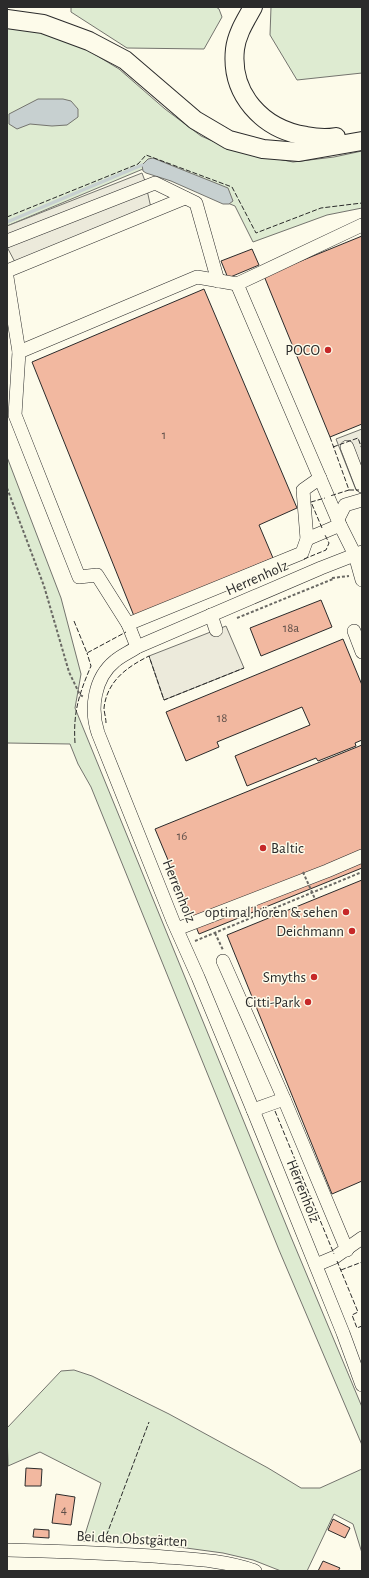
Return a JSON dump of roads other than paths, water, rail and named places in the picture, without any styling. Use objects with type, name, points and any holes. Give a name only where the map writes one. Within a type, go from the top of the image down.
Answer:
[{"type":"highway","points":[[253,7],[239,32],[235,49],[236,72],[244,97],[260,116],[279,129],[296,134],[325,139],[362,131]]},
{"type":"highway","points":[[7,18],[43,24],[89,41],[125,60],[195,120],[229,140],[263,149],[299,152],[362,141]]},
{"type":"street","points":[[7,241],[154,183],[196,203],[218,281]]},
{"type":"street","points":[[7,271],[185,198]]},
{"type":"street","points":[[19,352],[197,277],[237,284],[362,225]]},
{"type":"street","points":[[7,277],[19,352],[15,415],[79,577],[96,575],[128,624],[137,648]]},
{"type":"street","points":[[237,284],[339,522],[358,554],[361,577]]},
{"type":"street","points":[[347,447],[362,486]]},
{"type":"street","points":[[128,624],[302,553],[307,539],[302,490],[320,478]]},
{"type":"street","points":[[307,539],[339,522],[345,505],[362,500]]},
{"type":"street","name":"Herrenholz","points":[[358,554],[326,566],[214,624],[137,648],[115,661],[103,674],[97,688],[94,703],[95,724],[177,929],[316,1265],[362,1385]]},
{"type":"street","points":[[354,631],[362,652]]},
{"type":"street","points":[[177,929],[362,856]]},
{"type":"street","points":[[223,961],[284,1099],[346,1250]]},
{"type":"street","points":[[253,1110],[284,1099]]},
{"type":"street","points":[[316,1265],[335,1257],[362,1238]]},
{"type":"street","name":"Bei den Obstgärten","points":[[7,1550],[75,1552],[193,1559],[229,1564],[255,1571]]},
{"type":"waterway","points":[[7,222],[142,165]]},
{"type":"place","name":"POCO","points":[[328,350]]},
{"type":"place","name":"Baltic","points":[[263,848]]},
{"type":"place","name":"optimal hören & sehen","points":[[346,912]]},
{"type":"place","name":"Deichmann","points":[[352,931]]},
{"type":"place","name":"Smyths","points":[[314,977]]},
{"type":"place","name":"Citti-Park","points":[[308,1002]]}]
